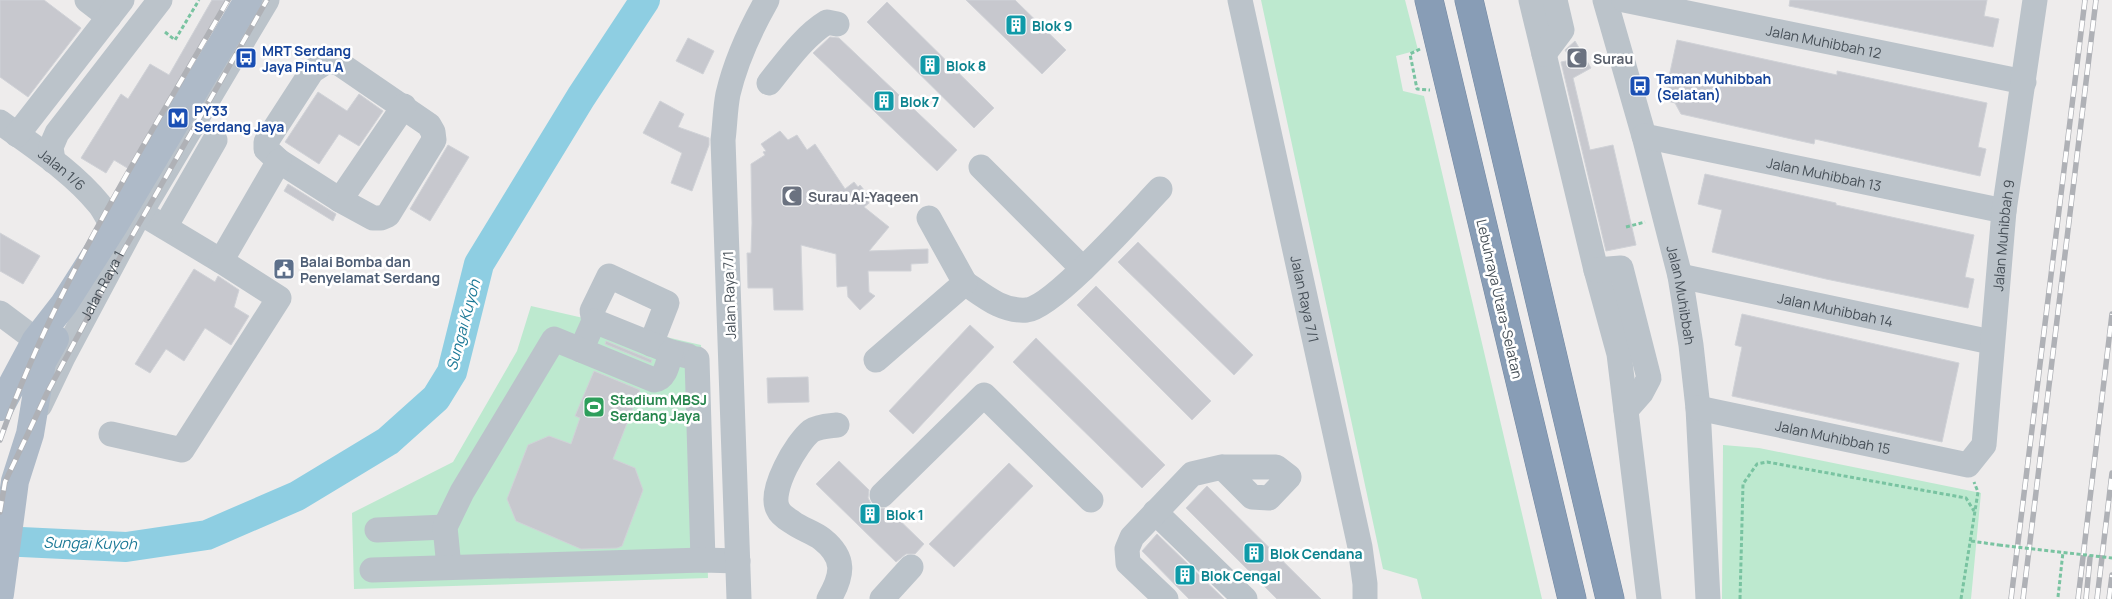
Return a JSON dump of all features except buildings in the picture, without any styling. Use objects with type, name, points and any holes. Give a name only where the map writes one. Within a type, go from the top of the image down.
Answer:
[{"type":"highway","name":"Lebuhraya Utara–Selatan","points":[[1428,0],[1572,599]]},
{"type":"highway","points":[[1469,0],[1610,599]]},
{"type":"main road","name":"Jalan Raya 1","points":[[0,407],[36,340],[64,304],[113,227],[248,0]]},
{"type":"main road","points":[[30,434],[42,362],[56,338],[64,304]]},
{"type":"main road","name":"Jalan Raya 1","points":[[0,594],[15,481],[30,434]]},
{"type":"street","points":[[9,128],[115,8],[87,0]]},
{"type":"street","points":[[53,161],[52,147],[57,133],[160,0]]},
{"type":"street","name":"Jalan Raya 1","points":[[30,434],[41,402],[63,357],[140,212],[267,0]]},
{"type":"street","name":"Jalan Raya 7/1","points":[[740,599],[723,140],[728,96],[735,67],[746,38],[767,0]]},
{"type":"street","name":"Jalan Raya 7/1","points":[[1240,0],[1360,547],[1366,584],[1365,599]]},
{"type":"street","points":[[1531,0],[1596,270],[1620,268],[1649,378],[1641,393],[1626,410],[1649,599]]},
{"type":"street","points":[[1544,54],[1562,30],[1555,0]]},
{"type":"street","name":"Jalan Muhibbah","points":[[1604,0],[1644,136],[1680,276],[1691,345],[1698,408],[1708,599]]},
{"type":"street","name":"Jalan Muhibbah 12","points":[[1624,0],[2024,82]]},
{"type":"street","name":"Jalan Muhibbah 9","points":[[1968,465],[1984,445],[1991,342],[2004,211],[2035,0]]},
{"type":"street","points":[[769,83],[820,26],[827,22],[837,24]]},
{"type":"street","points":[[326,62],[337,62],[404,106],[429,125],[433,132],[434,140],[388,215],[381,218],[374,218],[340,200],[279,161],[266,149],[266,142],[312,71],[326,62]]},
{"type":"street","points":[[340,200],[404,106]]},
{"type":"street","name":"Jalan 1/6","points":[[9,128],[53,161],[100,205],[113,227]]},
{"type":"street","name":"Jalan Muhibbah 13","points":[[1644,136],[2004,211]]},
{"type":"street","points":[[165,227],[215,140]]},
{"type":"street","points":[[221,260],[279,161]]},
{"type":"street","points":[[981,167],[1083,269]]},
{"type":"street","points":[[929,218],[965,283],[1001,307],[1028,310],[1046,302],[1083,269],[1160,190]]},
{"type":"street","points":[[111,434],[182,450],[280,298],[140,212]]},
{"type":"street","points":[[449,567],[445,527],[462,492],[554,338],[581,350],[654,380],[662,376],[661,348],[667,303],[609,276],[592,312],[594,321],[581,350]]},
{"type":"street","name":"Jalan Muhibbah 14","points":[[1680,276],[1991,342]]},
{"type":"street","points":[[876,360],[965,283]]},
{"type":"street","points":[[0,313],[36,340]]},
{"type":"street","points":[[594,321],[661,348],[697,359],[731,358]]},
{"type":"street","points":[[697,359],[704,560]]},
{"type":"street","points":[[882,495],[984,395],[1091,500]]},
{"type":"street","name":"Jalan Muhibbah 15","points":[[1698,408],[1968,465]]},
{"type":"street","points":[[829,599],[841,569],[837,556],[822,539],[787,518],[777,508],[776,496],[782,475],[802,440],[816,428],[837,425]]},
{"type":"street","points":[[1166,599],[1128,563],[1127,549],[1132,537],[1192,474],[1222,467]]},
{"type":"street","points":[[1156,512],[1245,599]]},
{"type":"street","points":[[377,530],[445,527]]},
{"type":"street","points":[[372,570],[704,560],[738,561]]},
{"type":"street","points":[[882,599],[912,567]]},
{"type":"path","points":[[165,32],[175,40],[200,0]]},
{"type":"path","points":[[1740,599],[1743,484],[1757,464],[1767,462],[1966,498],[1974,511]]},
{"type":"path","points":[[1961,599],[1978,492],[1968,465]]},
{"type":"path","points":[[1971,541],[2112,558]]},
{"type":"path","points":[[2058,597],[2063,552]]},
{"type":"green space","points":[[1261,0],[1405,0],[1418,50],[1396,56],[1403,91],[1424,96],[1542,599],[1422,599],[1417,579],[1383,569]]},
{"type":"green space","name":"Stadium MBSJ Serdang Jaya","points":[[531,306],[701,345],[708,578],[354,589],[352,513],[453,462],[517,351]]},
{"type":"green space","points":[[1723,445],[1759,448],[1981,493],[1971,599],[1722,599]]},
{"type":"waterway","name":"Sungai Kuyoh","points":[[0,541],[126,547],[207,535],[297,496],[388,441],[436,398],[452,372],[479,264],[581,97],[645,0]]},
{"type":"railway","points":[[0,440],[22,382],[75,270],[134,161],[228,0]]},
{"type":"railway","points":[[0,512],[5,482],[47,393],[124,250],[267,0]]},
{"type":"railway","points":[[2011,599],[2085,0]]},
{"type":"railway","points":[[2023,599],[2096,0]]},
{"type":"railway","points":[[2078,599],[2112,314]]},
{"type":"railway","points":[[2097,599],[2112,473]]},
{"type":"railway","points":[[2086,599],[2090,558]]},
{"type":"railway","points":[[2109,599],[2112,575]]},
{"type":"place","name":"Blok 9","points":[[1016,25]]},
{"type":"place","name":"MRT Serdang Jaya Pintu A","points":[[246,58]]},
{"type":"place","name":"Surau","points":[[1577,58]]},
{"type":"place","name":"Blok 8","points":[[930,65]]},
{"type":"place","name":"Taman Muhibbah (Selatan)","points":[[1640,86]]},
{"type":"place","name":"Blok 7","points":[[884,101]]},
{"type":"place","name":"PY33 Serdang Jaya","points":[[178,118]]},
{"type":"place","name":"Surau Al-Yaqeen","points":[[792,196]]},
{"type":"place","name":"Balai Bomba dan Penyelamat Serdang","points":[[284,269]]},
{"type":"place","name":"Stadium MBSJ Serdang Jaya","points":[[594,407]]},
{"type":"place","name":"Blok 1","points":[[870,514]]},
{"type":"place","name":"Blok Cendana","points":[[1254,553]]},
{"type":"place","name":"Blok Cengal","points":[[1185,575]]}]
